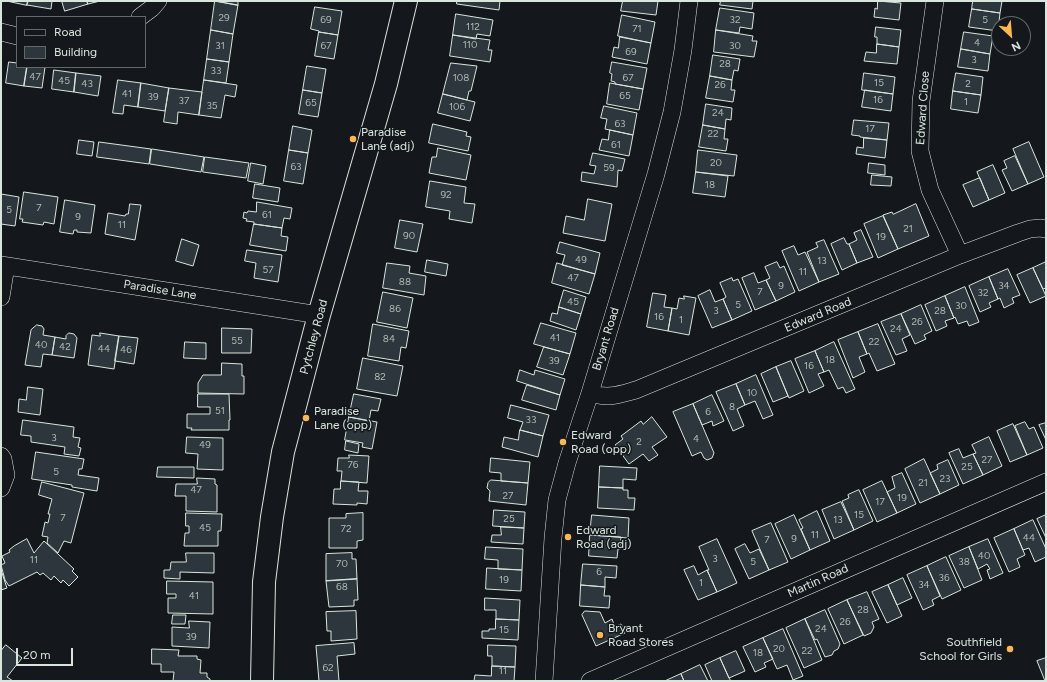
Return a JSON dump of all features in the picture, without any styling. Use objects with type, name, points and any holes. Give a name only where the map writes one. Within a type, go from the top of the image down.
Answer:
[{"type":"main road","name":"Pytchley Road","points":[[262,681],[264,582],[272,516],[283,452],[319,315],[386,84],[406,1]]},
{"type":"street","points":[[141,16],[158,1]]},
{"type":"street","name":"Bryant Road","points":[[544,681],[553,538],[557,500],[654,181],[670,119],[683,50],[689,1]]},
{"type":"street","name":"Edward Close","points":[[935,1],[921,101],[920,151],[930,190],[960,255]]},
{"type":"street","points":[[1,32],[16,36]]},
{"type":"street","name":"Edward Road","points":[[590,393],[602,397],[619,395],[650,384],[960,255],[1030,229],[1046,229]]},
{"type":"street","points":[[1,297],[4,265]]},
{"type":"street","name":"Paradise Lane","points":[[4,265],[319,315]]},
{"type":"street","points":[[1,456],[6,475],[1,488]]},
{"type":"street","name":"Martin Road","points":[[590,681],[1046,482]]},
{"type":"building","points":[[7,1],[28,1],[27,5]]},
{"type":"building","points":[[28,1],[52,1],[51,9],[27,5]]},
{"type":"building","points":[[62,1],[87,1],[88,4],[65,11]]},
{"type":"building","points":[[87,1],[100,1],[88,4]]},
{"type":"building","points":[[215,1],[238,5],[233,34],[211,30]]},
{"type":"building","points":[[215,1],[238,1],[238,5]]},
{"type":"building","points":[[457,1],[500,1],[499,10],[457,4]]},
{"type":"building","points":[[623,1],[658,1],[656,15],[621,11]]},
{"type":"building","points":[[721,1],[753,1],[752,9],[720,5]]},
{"type":"building","points":[[878,1],[901,3],[899,20],[874,17],[875,8],[877,9]]},
{"type":"building","points":[[973,1],[1002,1],[1000,13],[972,9]]},
{"type":"building","points":[[315,7],[342,11],[338,35],[311,29]]},
{"type":"building","points":[[720,8],[754,13],[752,29],[740,27],[739,33],[716,30]]},
{"type":"building","points":[[972,9],[1000,13],[1000,16],[991,16],[991,30],[969,27]]},
{"type":"building","points":[[456,14],[493,20],[490,36],[477,34],[476,39],[453,35]]},
{"type":"building","points":[[622,15],[655,22],[651,43],[618,36]]},
{"type":"building","points":[[876,27],[901,30],[899,47],[877,44],[877,37],[875,37]]},
{"type":"building","points":[[211,30],[233,34],[229,62],[207,59]]},
{"type":"building","points":[[716,30],[753,36],[752,41],[757,41],[754,57],[714,52]]},
{"type":"building","points":[[319,32],[338,35],[334,59],[315,56]]},
{"type":"building","points":[[964,32],[991,36],[990,54],[961,49]]},
{"type":"building","points":[[453,35],[490,40],[488,50],[492,50],[490,62],[450,56]]},
{"type":"building","points":[[620,37],[651,43],[647,64],[612,57],[614,47],[618,48]]},
{"type":"building","points":[[877,44],[899,47],[897,64],[864,61],[866,52],[876,53]]},
{"type":"building","points":[[961,49],[990,54],[988,71],[958,67]]},
{"type":"building","points":[[713,55],[740,59],[738,71],[734,70],[732,80],[710,76]]},
{"type":"building","points":[[207,59],[229,62],[226,83],[204,80]]},
{"type":"building","points":[[9,62],[16,63],[16,68],[27,68],[24,86],[6,83]]},
{"type":"building","points":[[612,62],[647,68],[643,89],[615,84],[615,82],[611,81],[612,74],[610,73]]},
{"type":"building","points":[[451,63],[477,66],[471,91],[469,91],[467,100],[443,94]]},
{"type":"building","points":[[307,66],[326,69],[322,93],[303,90]]},
{"type":"building","points":[[27,68],[45,68],[42,88],[24,86]]},
{"type":"building","points":[[54,70],[76,73],[74,92],[52,89]]},
{"type":"building","points":[[76,73],[101,76],[98,96],[74,92]]},
{"type":"building","points":[[864,73],[895,77],[893,94],[862,90]]},
{"type":"building","points":[[956,73],[983,77],[981,95],[953,91]]},
{"type":"building","points":[[710,76],[732,80],[731,90],[735,90],[733,102],[706,98]]},
{"type":"building","points":[[118,80],[141,83],[138,107],[124,105],[123,114],[113,113]]},
{"type":"building","points":[[204,80],[237,85],[235,97],[225,95],[221,118],[199,115]]},
{"type":"building","points":[[141,83],[169,88],[165,111],[138,107]]},
{"type":"building","points":[[610,83],[643,89],[639,110],[607,104]]},
{"type":"building","points":[[169,88],[202,92],[199,115],[178,112],[177,124],[164,122]]},
{"type":"building","points":[[303,90],[322,93],[318,117],[299,114]]},
{"type":"building","points":[[865,90],[893,94],[891,111],[862,107]]},
{"type":"building","points":[[953,91],[981,95],[978,113],[951,109]]},
{"type":"building","points":[[443,94],[475,102],[470,121],[438,113]]},
{"type":"building","points":[[706,104],[732,108],[731,120],[726,119],[725,129],[703,125]]},
{"type":"building","points":[[604,106],[637,113],[633,135],[605,129],[607,119],[601,118]]},
{"type":"building","points":[[854,120],[889,123],[887,140],[852,135]]},
{"type":"building","points":[[433,124],[467,132],[466,136],[471,137],[468,151],[429,143]]},
{"type":"building","points":[[703,125],[725,129],[724,139],[728,139],[726,151],[699,147]]},
{"type":"building","points":[[293,126],[312,130],[308,153],[289,150]]},
{"type":"building","points":[[610,130],[633,135],[629,156],[599,150],[602,139],[608,140]]},
{"type":"building","points":[[864,138],[887,140],[885,158],[856,154],[857,147],[863,148]]},
{"type":"building","points":[[79,140],[94,142],[92,156],[77,154]]},
{"type":"building","points":[[99,142],[151,149],[149,164],[97,157]]},
{"type":"building","points":[[1029,142],[1044,177],[1028,184],[1013,149]]},
{"type":"building","points":[[438,148],[471,155],[466,180],[429,173],[432,157],[436,157]]},
{"type":"building","points":[[152,149],[204,157],[201,172],[150,164]]},
{"type":"building","points":[[289,150],[308,153],[303,184],[284,181]]},
{"type":"building","points":[[698,150],[737,155],[734,176],[696,172]]},
{"type":"building","points":[[593,153],[625,159],[622,171],[618,170],[617,187],[581,181],[582,172],[594,174],[596,166],[590,165]]},
{"type":"building","points":[[1015,156],[1028,184],[1012,191],[1002,170],[1007,168],[1004,161]]},
{"type":"building","points":[[205,157],[249,163],[246,178],[203,172]]},
{"type":"building","points":[[251,163],[266,166],[263,184],[248,181]]},
{"type":"building","points":[[869,163],[885,165],[885,175],[868,173]]},
{"type":"building","points":[[993,165],[1005,193],[989,200],[977,172]]},
{"type":"building","points":[[696,172],[728,176],[725,197],[693,193]]},
{"type":"building","points":[[872,175],[892,177],[891,186],[871,185]]},
{"type":"building","points":[[980,178],[989,200],[973,207],[963,185]]},
{"type":"building","points":[[430,181],[466,187],[464,203],[475,204],[472,223],[449,219],[450,211],[426,207]]},
{"type":"building","points":[[255,184],[280,188],[278,202],[253,198]]},
{"type":"building","points":[[24,192],[58,197],[54,224],[44,222],[43,225],[22,222],[23,219],[20,219]]},
{"type":"building","points":[[1,194],[19,197],[15,226],[1,224]]},
{"type":"building","points":[[588,199],[612,204],[605,241],[563,233],[566,216],[584,220]]},
{"type":"building","points":[[65,200],[95,205],[91,233],[77,232],[77,230],[74,230],[73,234],[60,232]]},
{"type":"building","points":[[257,202],[292,208],[290,219],[284,218],[282,228],[254,224],[254,222],[246,221],[247,219],[243,218],[244,212],[256,212]]},
{"type":"building","points":[[130,204],[141,205],[135,240],[105,234],[108,213],[125,216],[128,214]]},
{"type":"building","points":[[916,204],[929,236],[898,249],[883,215],[892,212],[893,214]]},
{"type":"building","points":[[883,216],[898,249],[878,258],[864,224]]},
{"type":"building","points":[[400,220],[423,224],[417,252],[395,248]]},
{"type":"building","points":[[254,224],[282,228],[281,236],[288,237],[286,251],[250,245]]},
{"type":"building","points":[[861,230],[873,257],[857,263],[849,244],[857,240],[854,233]]},
{"type":"building","points":[[844,238],[847,244],[849,244],[857,263],[842,270],[831,244]]},
{"type":"building","points":[[182,239],[199,245],[193,266],[176,261]]},
{"type":"building","points":[[824,240],[839,274],[819,282],[807,252],[818,247],[816,243]]},
{"type":"building","points":[[560,242],[600,253],[595,274],[562,265],[565,255],[557,253]]},
{"type":"building","points":[[794,246],[798,255],[805,252],[819,282],[799,291],[782,251]]},
{"type":"building","points":[[247,250],[282,255],[278,282],[254,278],[256,263],[245,261]]},
{"type":"building","points":[[427,260],[448,264],[446,276],[425,272]]},
{"type":"building","points":[[777,262],[780,268],[784,266],[795,292],[776,301],[766,280],[770,278],[765,267]]},
{"type":"building","points":[[1046,262],[1046,288],[1043,289],[1033,268]]},
{"type":"building","points":[[387,263],[410,266],[409,273],[426,276],[424,295],[383,288]]},
{"type":"building","points":[[557,263],[595,274],[589,294],[552,283]]},
{"type":"building","points":[[1033,268],[1046,296],[1030,303],[1017,275]]},
{"type":"building","points":[[1008,269],[1020,295],[1012,298],[1014,303],[1004,308],[1000,298],[998,299],[989,277]]},
{"type":"building","points":[[754,273],[758,283],[766,280],[776,301],[755,310],[742,278]]},
{"type":"building","points":[[989,277],[998,299],[989,303],[991,307],[980,312],[969,286]]},
{"type":"building","points":[[732,278],[733,281],[738,279],[752,311],[732,320],[723,299],[726,297],[720,283]]},
{"type":"building","points":[[965,287],[979,322],[969,326],[967,321],[958,324],[945,296]]},
{"type":"building","points":[[564,290],[586,297],[581,314],[559,307]]},
{"type":"building","points":[[710,290],[715,302],[723,299],[732,320],[712,328],[698,296]]},
{"type":"building","points":[[383,292],[413,298],[407,328],[377,322]]},
{"type":"building","points":[[653,293],[666,295],[664,307],[672,308],[668,331],[647,327]]},
{"type":"building","points":[[684,296],[696,298],[689,335],[668,331],[672,308],[677,309],[679,298],[684,299]]},
{"type":"building","points":[[945,296],[954,318],[945,321],[947,326],[936,331],[925,305]]},
{"type":"building","points":[[921,305],[932,331],[924,335],[926,339],[915,344],[901,314]]},
{"type":"building","points":[[559,307],[581,314],[576,330],[550,321],[552,313],[557,314]]},
{"type":"building","points":[[901,314],[910,335],[902,339],[907,351],[896,355],[881,322]]},
{"type":"building","points":[[541,323],[576,333],[570,354],[534,344]]},
{"type":"building","points":[[373,324],[409,331],[406,348],[401,347],[399,361],[368,356]]},
{"type":"building","points":[[878,324],[895,364],[877,371],[869,353],[867,354],[858,332]]},
{"type":"building","points":[[37,325],[42,326],[44,329],[43,335],[55,337],[52,355],[43,354],[41,367],[25,365],[31,330]]},
{"type":"building","points":[[222,328],[252,329],[251,353],[222,353]]},
{"type":"building","points":[[858,332],[867,354],[859,357],[865,372],[853,378],[838,340]]},
{"type":"building","points":[[69,333],[74,334],[77,338],[74,358],[52,355],[55,337],[66,339],[66,336]]},
{"type":"building","points":[[100,333],[119,336],[114,369],[88,365],[92,335],[100,336]]},
{"type":"building","points":[[119,336],[138,338],[134,364],[115,361]]},
{"type":"building","points":[[185,342],[206,343],[206,359],[184,358]]},
{"type":"building","points":[[834,342],[855,389],[846,393],[843,387],[838,389],[829,370],[824,372],[815,351]]},
{"type":"building","points":[[544,347],[570,354],[563,375],[537,367]]},
{"type":"building","points":[[815,351],[824,372],[818,374],[824,386],[809,393],[795,359]]},
{"type":"building","points":[[363,358],[403,366],[397,396],[357,389]]},
{"type":"building","points":[[791,361],[804,391],[789,398],[776,367]]},
{"type":"building","points":[[222,363],[242,364],[244,394],[198,393],[198,383],[203,375],[221,375]]},
{"type":"building","points":[[776,367],[788,396],[773,402],[761,374]]},
{"type":"building","points":[[520,370],[534,375],[535,370],[565,379],[560,395],[517,381]]},
{"type":"building","points":[[756,375],[773,415],[763,419],[755,401],[745,405],[736,384]]},
{"type":"building","points":[[736,384],[745,405],[737,409],[744,426],[733,431],[716,392]]},
{"type":"building","points":[[527,385],[560,395],[556,410],[522,400]]},
{"type":"building","points":[[28,387],[43,389],[40,415],[18,412],[19,399],[26,400]]},
{"type":"building","points":[[198,394],[229,394],[229,430],[191,430],[192,428],[187,428],[187,414],[210,414],[210,407],[198,407]]},
{"type":"building","points":[[354,394],[381,399],[378,411],[371,410],[369,421],[349,417]]},
{"type":"building","points":[[712,395],[724,421],[713,426],[712,421],[702,425],[693,404]]},
{"type":"building","points":[[693,404],[714,453],[712,458],[707,460],[701,452],[692,456],[673,412]]},
{"type":"building","points":[[511,405],[549,415],[543,436],[520,430],[523,422],[508,418]]},
{"type":"building","points":[[349,417],[377,422],[372,449],[362,447],[363,443],[345,440]]},
{"type":"building","points":[[652,417],[667,437],[652,447],[658,455],[649,461],[643,454],[629,464],[615,445],[623,439],[621,436],[641,421],[643,424]]},
{"type":"building","points":[[23,420],[74,427],[73,437],[80,438],[78,447],[81,448],[79,456],[64,454],[65,447],[31,442],[31,436],[21,435]]},
{"type":"building","points":[[1025,422],[1029,429],[1034,427],[1043,448],[1027,455],[1015,426]]},
{"type":"building","points":[[1046,423],[1046,440],[1039,425]]},
{"type":"building","points":[[1013,424],[1027,455],[1010,462],[997,431]]},
{"type":"building","points":[[520,430],[543,436],[538,457],[502,447],[504,437],[518,440]]},
{"type":"building","points":[[187,437],[223,438],[223,470],[197,469],[198,454],[186,453]]},
{"type":"building","points":[[989,437],[1002,466],[983,475],[973,454],[976,453],[972,445]]},
{"type":"building","points":[[346,441],[359,444],[358,453],[345,450]]},
{"type":"building","points":[[959,449],[963,458],[973,454],[983,475],[963,484],[949,453]]},
{"type":"building","points":[[36,452],[84,459],[82,469],[79,469],[78,475],[99,478],[97,491],[72,487],[72,485],[32,479]]},
{"type":"building","points":[[349,455],[369,456],[367,483],[341,481],[342,471],[337,471],[338,458],[349,458]]},
{"type":"building","points":[[491,458],[530,462],[528,483],[501,481],[501,473],[490,472]]},
{"type":"building","points":[[924,459],[940,494],[920,503],[905,469]]},
{"type":"building","points":[[948,460],[959,485],[940,494],[930,473],[938,469],[937,465]]},
{"type":"building","points":[[600,466],[637,468],[636,480],[623,479],[623,488],[599,487]]},
{"type":"building","points":[[158,467],[194,467],[194,478],[157,477]]},
{"type":"building","points":[[902,473],[916,504],[897,513],[887,492],[895,488],[892,477]]},
{"type":"building","points":[[197,478],[215,479],[215,484],[217,485],[217,512],[186,511],[186,496],[175,496],[176,484],[197,484]]},
{"type":"building","points":[[491,480],[528,483],[526,505],[489,501],[490,491],[487,488],[488,483]]},
{"type":"building","points":[[341,481],[359,482],[358,491],[368,491],[367,504],[333,504],[334,489],[340,489]]},
{"type":"building","points":[[882,481],[897,513],[877,522],[863,490]]},
{"type":"building","points":[[42,482],[84,493],[71,543],[64,541],[58,553],[47,543],[48,537],[42,536],[45,522],[48,523],[50,514],[48,514],[52,499],[39,495]]},
{"type":"building","points":[[599,487],[623,488],[623,490],[628,490],[628,498],[635,498],[634,510],[598,508]]},
{"type":"building","points":[[859,490],[873,521],[854,530],[842,501],[849,498],[848,495]]},
{"type":"building","points":[[841,502],[854,530],[834,539],[822,510]]},
{"type":"building","points":[[494,510],[525,512],[524,528],[493,526]]},
{"type":"building","points":[[817,511],[830,541],[810,550],[801,529],[803,528],[799,520]]},
{"type":"building","points":[[186,513],[222,514],[221,531],[218,531],[218,546],[184,546],[185,533],[189,533],[189,526],[186,526]]},
{"type":"building","points":[[363,513],[363,540],[357,541],[357,548],[329,548],[329,518],[346,518],[346,514]]},
{"type":"building","points":[[592,515],[629,518],[628,538],[590,535]]},
{"type":"building","points":[[794,515],[810,550],[791,559],[775,524]]},
{"type":"building","points":[[1046,515],[1046,538],[1037,519]]},
{"type":"building","points":[[1033,520],[1046,549],[1046,557],[1035,562],[1029,548],[1023,550],[1014,529]]},
{"type":"building","points":[[771,523],[788,562],[769,570],[752,531]]},
{"type":"building","points":[[501,527],[524,528],[523,544],[491,542],[492,535],[501,535]]},
{"type":"building","points":[[1014,529],[1025,555],[1017,559],[1020,567],[1009,572],[994,538]]},
{"type":"building","points":[[590,535],[621,537],[620,549],[618,549],[617,558],[589,556]]},
{"type":"building","points":[[27,539],[34,553],[44,541],[74,569],[72,571],[78,577],[69,586],[63,580],[61,583],[54,576],[51,580],[43,573],[40,575],[37,572],[9,586],[5,580],[1,565],[5,563],[2,556],[10,552],[9,550],[14,546]]},
{"type":"building","points":[[717,539],[737,583],[717,592],[699,547]]},
{"type":"building","points":[[988,539],[1003,573],[990,579],[987,570],[990,569],[987,564],[978,569],[969,547]]},
{"type":"building","points":[[745,544],[750,553],[759,549],[769,570],[749,579],[735,549]]},
{"type":"building","points":[[486,547],[523,549],[522,570],[498,569],[498,560],[485,559]]},
{"type":"building","points":[[969,547],[982,580],[964,588],[949,556]]},
{"type":"building","points":[[186,553],[214,553],[214,573],[180,572],[180,579],[164,578],[164,570],[170,570],[171,562],[186,562]]},
{"type":"building","points":[[352,553],[352,559],[356,559],[357,579],[326,581],[326,554]]},
{"type":"building","points":[[946,557],[961,590],[942,599],[927,566]]},
{"type":"building","points":[[583,564],[617,566],[616,578],[605,577],[605,587],[581,585]]},
{"type":"building","points":[[694,566],[698,575],[707,570],[717,592],[698,600],[684,570]]},
{"type":"building","points":[[927,566],[940,596],[932,600],[934,605],[923,610],[907,575]]},
{"type":"building","points":[[487,568],[522,570],[521,591],[486,589]]},
{"type":"building","points":[[1,570],[7,588],[1,590]]},
{"type":"building","points":[[903,578],[912,598],[897,605],[888,585]]},
{"type":"building","points":[[357,579],[358,600],[354,600],[354,606],[329,607],[326,581]]},
{"type":"building","points":[[167,581],[213,582],[213,614],[168,613],[168,598],[176,598],[176,594],[167,594]]},
{"type":"building","points":[[581,585],[605,587],[604,596],[610,596],[609,608],[580,606]]},
{"type":"building","points":[[888,585],[902,616],[887,623],[872,592]]},
{"type":"building","points":[[867,592],[879,619],[872,622],[874,627],[871,633],[864,636],[847,600]]},
{"type":"building","points":[[485,598],[520,600],[519,620],[496,619],[496,610],[485,610]]},
{"type":"building","points":[[847,600],[863,635],[844,644],[828,609]]},
{"type":"building","points":[[825,610],[840,644],[838,649],[834,651],[832,655],[825,657],[817,639],[815,640],[805,619]]},
{"type":"building","points":[[356,611],[357,639],[331,641],[331,631],[327,631],[326,612]]},
{"type":"building","points":[[585,611],[600,612],[605,623],[612,619],[615,627],[621,624],[625,633],[596,646],[582,615]]},
{"type":"building","points":[[173,615],[186,615],[185,624],[172,624]]},
{"type":"building","points":[[496,619],[519,620],[518,640],[482,638],[482,631],[495,629]]},
{"type":"building","points":[[805,619],[822,660],[804,668],[786,628]]},
{"type":"building","points":[[189,621],[210,622],[209,648],[172,646],[172,627],[189,628]]},
{"type":"building","points":[[783,629],[803,676],[793,680],[787,665],[777,669],[763,638]]},
{"type":"building","points":[[763,638],[773,659],[764,663],[766,667],[755,672],[743,647]]},
{"type":"building","points":[[354,643],[355,654],[337,656],[339,681],[319,681],[316,646]]},
{"type":"building","points":[[6,645],[22,658],[7,677],[13,681],[1,681],[1,651]]},
{"type":"building","points":[[488,645],[516,646],[515,667],[492,666],[492,656],[488,656]]},
{"type":"building","points":[[152,649],[179,650],[178,656],[197,656],[197,659],[201,660],[200,673],[207,673],[207,677],[210,681],[173,681],[174,672],[161,672],[161,664],[152,664]]},
{"type":"building","points":[[736,651],[745,671],[729,678],[720,658]]},
{"type":"building","points":[[720,658],[731,681],[712,681],[705,665]]},
{"type":"building","points":[[1046,658],[1046,681],[1045,681],[1037,661]]},
{"type":"building","points":[[700,665],[708,681],[684,681],[681,674]]},
{"type":"building","points":[[492,666],[515,667],[514,681],[474,681],[475,675],[491,676]]},
{"type":"building","points":[[681,674],[684,681],[665,681]]},
{"type":"place","name":"Paradise Lane (adj)","points":[[353,139]]},
{"type":"place","name":"Paradise Lane (opp)","points":[[306,418]]},
{"type":"place","name":"Edward Road (opp)","points":[[563,442]]},
{"type":"place","name":"Edward Road (adj)","points":[[568,537]]},
{"type":"place","name":"Bryant Road Stores","points":[[600,635]]},
{"type":"place","name":"Southfield School for Girls","points":[[1010,649]]}]
